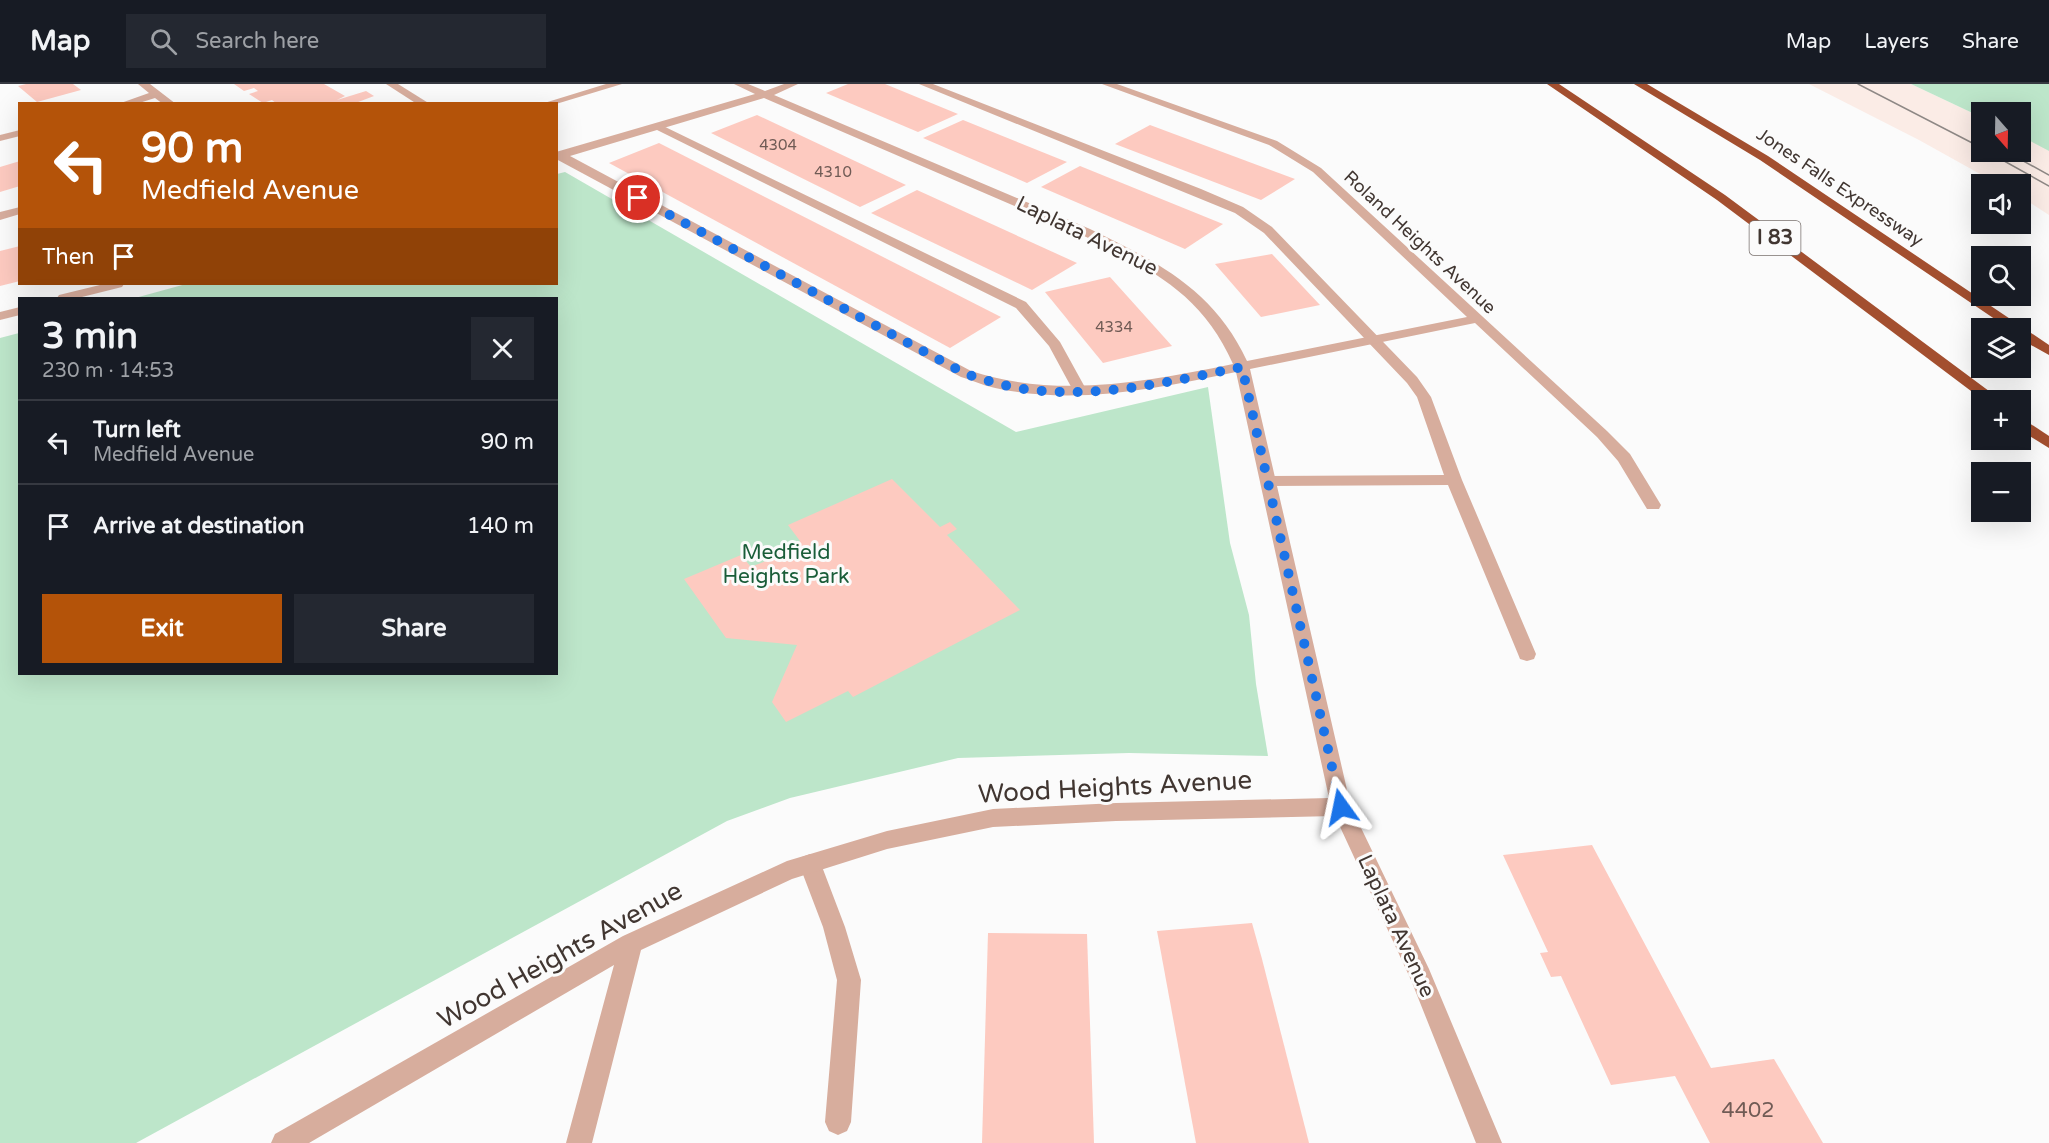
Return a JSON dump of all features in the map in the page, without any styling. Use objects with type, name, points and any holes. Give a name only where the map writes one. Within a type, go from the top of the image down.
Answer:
[{"type":"highway","name":"I 83","points":[[1552,84],[1684,170],[1979,390]]},
{"type":"highway","name":"Jones Falls Expressway","points":[[1639,84],[1764,158],[2001,318]]},
{"type":"highway","points":[[2031,339],[2049,351]]},
{"type":"highway","points":[[2031,430],[2049,443]]},
{"type":"street","points":[[143,84],[168,102]]},
{"type":"street","points":[[391,84],[422,102]]},
{"type":"street","points":[[553,102],[617,84]]},
{"type":"street","name":"Laplata Avenue","points":[[739,84],[1086,232],[1141,259],[1177,281],[1200,301],[1221,326],[1234,346],[1242,367],[1341,807],[1421,977],[1489,1143]]},
{"type":"street","points":[[558,156],[764,95],[793,84]]},
{"type":"street","points":[[924,84],[1197,192],[1239,210],[1268,230],[1374,339],[1412,380],[1424,397],[1454,480],[1527,654]]},
{"type":"street","name":"Roland Heights Avenue","points":[[1107,84],[1273,143],[1317,171],[1602,434],[1624,458],[1653,505]]},
{"type":"street","points":[[130,102],[157,94]]},
{"type":"street","points":[[657,126],[1021,305],[1052,338],[1072,370],[1080,391]]},
{"type":"street","points":[[0,138],[18,134]]},
{"type":"street","points":[[558,156],[966,374],[1000,385],[1034,390],[1114,390],[1242,367],[1476,319]]},
{"type":"street","points":[[0,216],[18,211]]},
{"type":"street","points":[[68,297],[113,285]]},
{"type":"street","points":[[0,316],[18,312]]},
{"type":"street","points":[[1269,481],[1454,480]]},
{"type":"street","name":"Wood Heights Avenue","points":[[284,1143],[631,943],[787,871],[886,840],[993,818],[1116,812],[1341,807]]},
{"type":"street","points":[[810,864],[834,927],[849,980],[838,1122]]},
{"type":"street","points":[[579,1143],[631,943]]},
{"type":"shaded area","points":[[1809,84],[1911,84],[1971,112],[1971,162],[2031,162],[2031,141],[2036,143],[2049,151],[2049,215],[2031,203],[2031,174],[1980,174]]},
{"type":"green space","points":[[1911,84],[2049,84],[2049,151],[2031,141],[2031,102],[1971,102],[1971,112]]},
{"type":"green space","name":"Medfield Heights Park","points":[[565,172],[1016,432],[1208,387],[1230,543],[1249,615],[1256,684],[1268,756],[1129,753],[958,758],[790,798],[727,821],[136,1143],[0,1143],[0,338],[18,333],[18,675],[558,675],[558,297],[139,297],[182,285],[558,285],[558,174]]},
{"type":"building","points":[[73,84],[81,90],[37,102],[18,86]]},
{"type":"building","points":[[234,84],[324,84],[345,96],[337,100],[366,91],[374,96],[358,102],[274,102],[272,100],[261,102],[249,94],[258,91],[254,88],[244,91]]},
{"type":"building","points":[[848,84],[885,84],[958,114],[918,132],[826,93]]},
{"type":"building","points":[[757,115],[906,185],[860,207],[711,133]]},
{"type":"building","points":[[963,120],[1067,162],[1027,183],[923,138]]},
{"type":"building","points":[[1150,125],[1295,179],[1261,200],[1115,144]]},
{"type":"building","points":[[659,143],[1001,317],[950,348],[609,163]]},
{"type":"building","points":[[18,162],[18,187],[0,192],[0,167]]},
{"type":"building","points":[[1080,166],[1223,224],[1185,249],[1041,187]]},
{"type":"building","points":[[917,190],[1077,263],[1032,290],[871,213]]},
{"type":"building","points":[[18,246],[18,282],[0,286],[0,251]]},
{"type":"building","points":[[1272,254],[1320,305],[1261,317],[1215,264]]},
{"type":"building","points":[[1110,277],[1172,346],[1103,363],[1045,292]]},
{"type":"building","points":[[892,479],[940,527],[950,522],[957,529],[947,535],[1020,610],[853,697],[848,691],[786,722],[772,702],[797,645],[726,638],[684,579],[741,555],[751,567],[768,560],[765,557],[800,541],[788,525]]},
{"type":"building","points":[[1592,845],[1711,1068],[1774,1059],[1823,1143],[1710,1143],[1675,1076],[1611,1085],[1561,976],[1551,977],[1540,953],[1548,952],[1503,855]]},
{"type":"building","points":[[1252,923],[1309,1143],[1196,1143],[1157,931]]},
{"type":"building","points":[[988,933],[1087,934],[1094,1143],[982,1143]]},
{"type":"tram line","points":[[1858,84],[1971,142]]},
{"type":"tram line","points":[[2006,162],[2049,186]]},
{"type":"tram line","points":[[2025,162],[2049,175]]},
{"type":"route","points":[[638,198],[966,374],[1000,385],[1034,390],[1114,390],[1242,367],[1341,807]]}]
